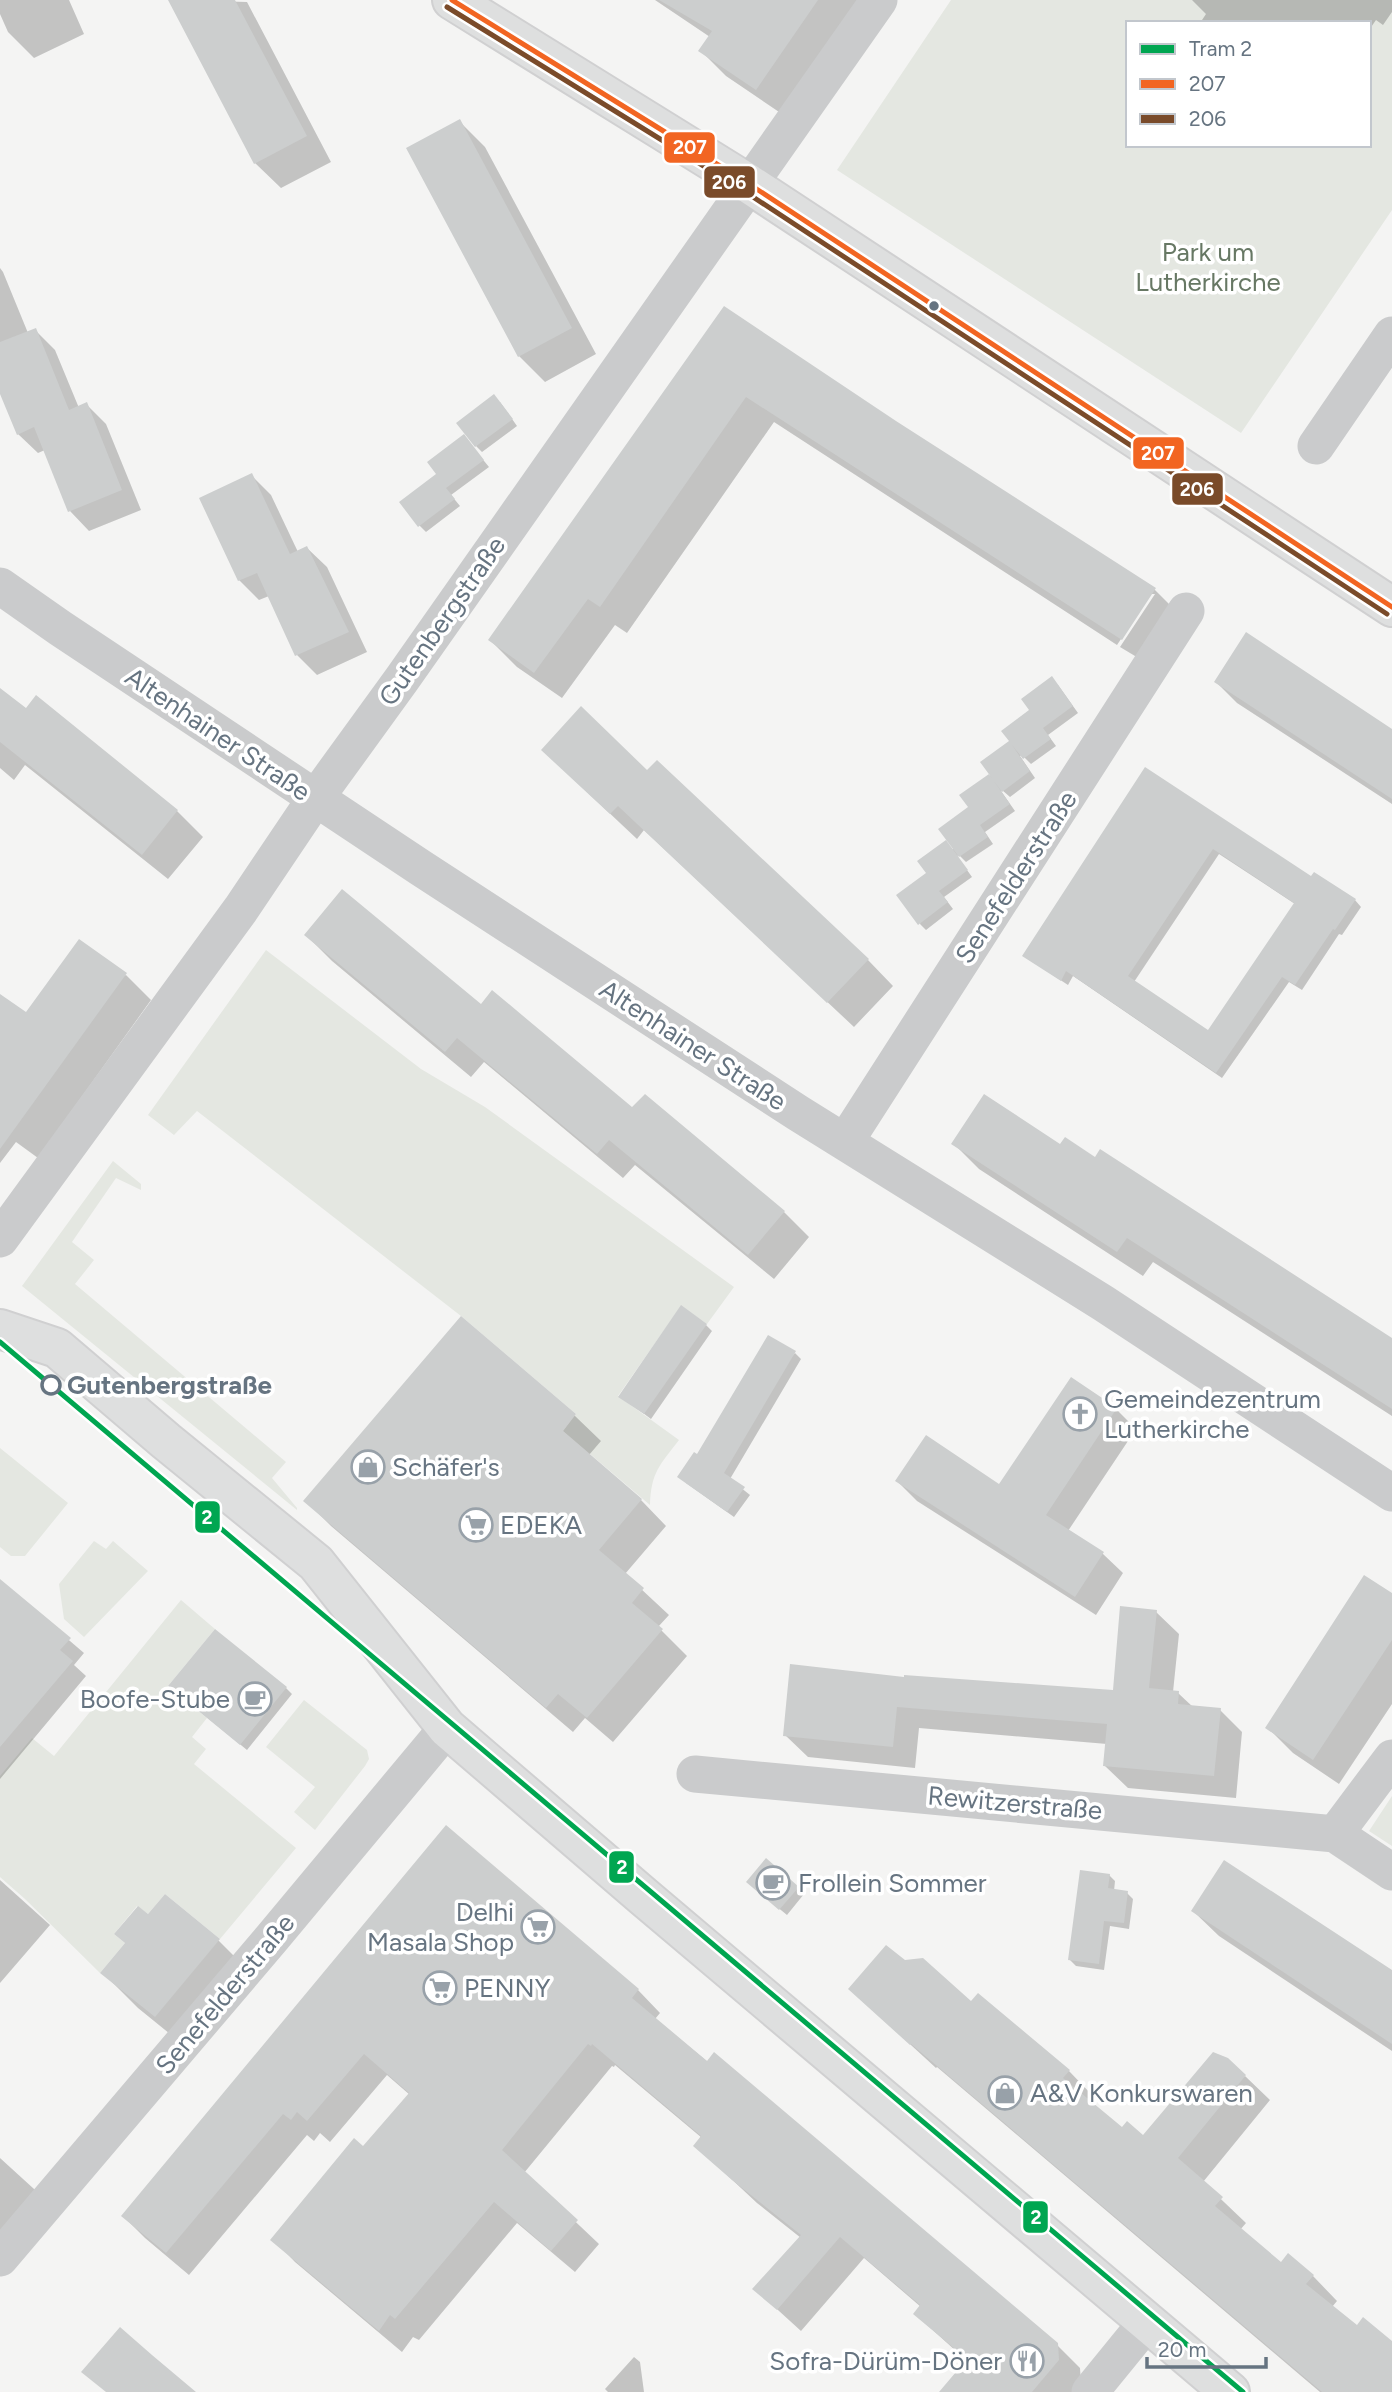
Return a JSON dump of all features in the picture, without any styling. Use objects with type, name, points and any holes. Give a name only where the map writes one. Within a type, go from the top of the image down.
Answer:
[{"type":"street","points":[[452,0],[749,184],[1392,607]]},
{"type":"street","name":"Gutenbergstraße","points":[[0,1239],[241,909],[315,799],[879,0]]},
{"type":"street","points":[[1316,446],[1392,335]]},
{"type":"street","name":"Altenhainer Straße","points":[[0,586],[315,799],[845,1142],[1103,1303],[1392,1493]]},
{"type":"street","name":"Senefelderstraße","points":[[845,1142],[1186,611]]},
{"type":"street","points":[[0,1329],[57,1348],[316,1563],[447,1728],[1230,2392]]},
{"type":"street","name":"Senefelderstraße","points":[[0,2258],[255,1959],[447,1728]]},
{"type":"street","points":[[1392,1758],[1335,1834],[1392,1872]]},
{"type":"street","name":"Rewitzerstraße","points":[[695,1774],[1335,1834]]},
{"type":"street","points":[[1090,2392],[1147,2322]]},
{"type":"green space","name":"Park um Lutherkirche","points":[[951,0],[1392,0],[1392,210],[1241,433],[837,170]]},
{"type":"green space","points":[[266,950],[421,1069],[485,1107],[734,1287],[707,1324],[681,1306],[618,1396],[679,1440],[655,1477],[650,1505],[563,1431],[576,1414],[461,1316],[197,1111],[174,1135],[148,1115]]},
{"type":"green space","points":[[113,1161],[141,1184],[141,1190],[116,1178],[72,1242],[94,1260],[75,1284],[286,1462],[272,1478],[297,1510],[22,1286]]},
{"type":"green space","points":[[0,1448],[68,1503],[25,1556],[11,1556],[0,1547]]},
{"type":"green space","points":[[94,1541],[106,1549],[113,1541],[148,1571],[84,1637],[64,1619],[59,1584]]},
{"type":"green space","points":[[181,1600],[215,1629],[168,1686],[207,1718],[192,1737],[206,1749],[194,1764],[296,1848],[220,1939],[165,1894],[148,1914],[137,1906],[114,1934],[125,1943],[100,1973],[0,1877],[0,1776],[32,1738],[54,1756]]},
{"type":"green space","points":[[304,1700],[367,1750],[369,1759],[315,1830],[294,1812],[315,1787],[266,1747]]},
{"type":"green space","points":[[1392,1796],[1392,1846],[1369,1831]]},
{"type":"building","points":[[168,0],[235,0],[307,136],[254,164]]},
{"type":"building","points":[[659,0],[818,0],[756,90],[698,51],[712,31]]},
{"type":"building","points":[[460,119],[572,328],[518,357],[406,148]]},
{"type":"building","points":[[724,306],[896,421],[1156,588],[1122,640],[746,397],[600,607],[588,599],[534,673],[488,640]]},
{"type":"building","points":[[36,328],[69,410],[87,402],[122,490],[68,512],[34,427],[17,435],[0,394],[0,342]]},
{"type":"building","points":[[494,394],[513,419],[475,447],[456,423]]},
{"type":"building","points":[[464,434],[484,460],[446,488],[455,499],[418,527],[399,502],[436,474],[427,462]]},
{"type":"building","points":[[252,473],[290,554],[307,546],[349,632],[295,656],[257,573],[238,581],[199,498]]},
{"type":"building","points":[[1246,632],[1392,729],[1392,799],[1214,682]]},
{"type":"building","points":[[1052,676],[1073,706],[1043,728],[1051,739],[1023,759],[1012,745],[1030,771],[1002,792],[980,762],[1009,741],[1001,731],[1029,710],[1021,699]]},
{"type":"building","points":[[0,688],[26,708],[36,695],[178,810],[142,855],[0,742]]},
{"type":"building","points":[[581,706],[647,770],[657,760],[869,959],[827,1003],[618,806],[610,814],[541,750]]},
{"type":"building","points":[[1145,767],[1311,876],[1314,872],[1356,899],[1295,985],[1282,977],[1216,1073],[1066,971],[1061,981],[1022,956]],"holes":[[[1213,849],[1294,903],[1208,1030],[1128,976]]]},
{"type":"building","points":[[989,774],[1010,804],[980,825],[988,837],[959,857],[938,829],[968,807],[959,795]]},
{"type":"building","points":[[946,840],[968,870],[939,891],[948,902],[918,925],[896,895],[926,873],[917,861]]},
{"type":"building","points":[[342,889],[481,1004],[492,990],[632,1107],[645,1094],[785,1211],[748,1255],[609,1140],[597,1154],[457,1038],[445,1052],[304,935]]},
{"type":"building","points":[[79,939],[127,973],[0,1149],[0,994],[26,1012]]},
{"type":"building","points":[[984,1094],[1060,1144],[1065,1137],[1095,1157],[1100,1149],[1392,1338],[1392,1409],[1127,1238],[1117,1252],[951,1144]]},
{"type":"building","points":[[681,1305],[707,1324],[644,1414],[618,1397]]},
{"type":"building","name":"EDEKA","points":[[461,1316],[576,1414],[563,1431],[642,1499],[599,1550],[644,1588],[632,1603],[663,1629],[587,1718],[558,1694],[546,1708],[303,1501]]},
{"type":"building","points":[[768,1335],[796,1351],[724,1473],[745,1487],[727,1512],[677,1477],[694,1452],[697,1454]]},
{"type":"building","points":[[1071,1377],[1117,1408],[1046,1515],[1104,1552],[1075,1597],[895,1481],[926,1435],[999,1484]]},
{"type":"building","points":[[1364,1575],[1392,1593],[1392,1640],[1313,1760],[1265,1728]]},
{"type":"building","points":[[0,1579],[71,1638],[60,1650],[73,1661],[0,1747]]},
{"type":"building","points":[[1120,1606],[1157,1610],[1149,1688],[1179,1691],[1178,1704],[1221,1708],[1214,1776],[1103,1766],[1107,1724],[897,1707],[893,1747],[783,1736],[790,1664],[904,1677],[1113,1690]]},
{"type":"building","points":[[215,1629],[287,1687],[240,1745],[168,1686]]},
{"type":"building","points":[[446,1825],[639,1989],[632,1998],[707,2061],[714,2052],[1058,2343],[1059,2360],[1032,2392],[939,2392],[967,2359],[913,2314],[920,2305],[840,2237],[777,2310],[752,2289],[801,2235],[693,2146],[701,2136],[592,2044],[588,2044],[502,2150],[578,2220],[551,2251],[494,2202],[395,2319],[390,2315],[379,2331],[270,2240],[354,2138],[363,2146],[409,2093],[364,2054],[307,2121],[297,2112],[291,2120],[283,2114],[166,2253],[121,2216]]},
{"type":"building","points":[[766,1858],[799,1887],[779,1910],[746,1882]]},
{"type":"building","points":[[1224,1860],[1392,1970],[1392,2044],[1191,1911]]},
{"type":"building","points":[[1080,1870],[1110,1874],[1108,1888],[1128,1891],[1124,1923],[1104,1921],[1099,1964],[1068,1960]]},
{"type":"building","points":[[165,1894],[220,1939],[155,2017],[100,1973],[125,1943],[114,1934],[138,1906],[148,1914]]},
{"type":"building","points":[[886,1945],[905,1960],[923,1958],[971,2001],[978,1993],[1070,2070],[1063,2078],[1122,2127],[1127,2121],[1143,2135],[1213,2052],[1228,2058],[1246,2075],[1178,2158],[1223,2197],[1215,2206],[1281,2262],[1288,2253],[1314,2275],[1306,2284],[1357,2325],[1363,2317],[1392,2341],[1392,2392],[1322,2392],[910,2045],[848,1989]]},
{"type":"building","points":[[120,2327],[196,2392],[106,2392],[81,2372]]},
{"type":"tram line","name":"2","points":[[0,1342],[1243,2392]]},
{"type":"transit line","name":"207","points":[[452,0],[749,184],[1392,607]]},
{"type":"transit line","name":"206","points":[[447,7],[744,191],[1387,614]]},
{"type":"place","name":"Gutenbergstraße","points":[[51,1385]]},
{"type":"place","name":"Gemeindezentrum Lutherkirche","points":[[1080,1414]]},
{"type":"place","name":"Schäfer's","points":[[368,1467]]},
{"type":"place","name":"EDEKA","points":[[476,1525]]},
{"type":"place","name":"Boofe-Stube","points":[[255,1699]]},
{"type":"place","name":"Frollein Sommer","points":[[773,1883]]},
{"type":"place","name":"Delhi Masala Shop","points":[[538,1927]]},
{"type":"place","name":"PENNY","points":[[440,1988]]},
{"type":"place","name":"A&V Konkurswaren","points":[[1005,2093]]},
{"type":"place","name":"Sofra-Dürüm-Döner","points":[[1027,2361]]}]
